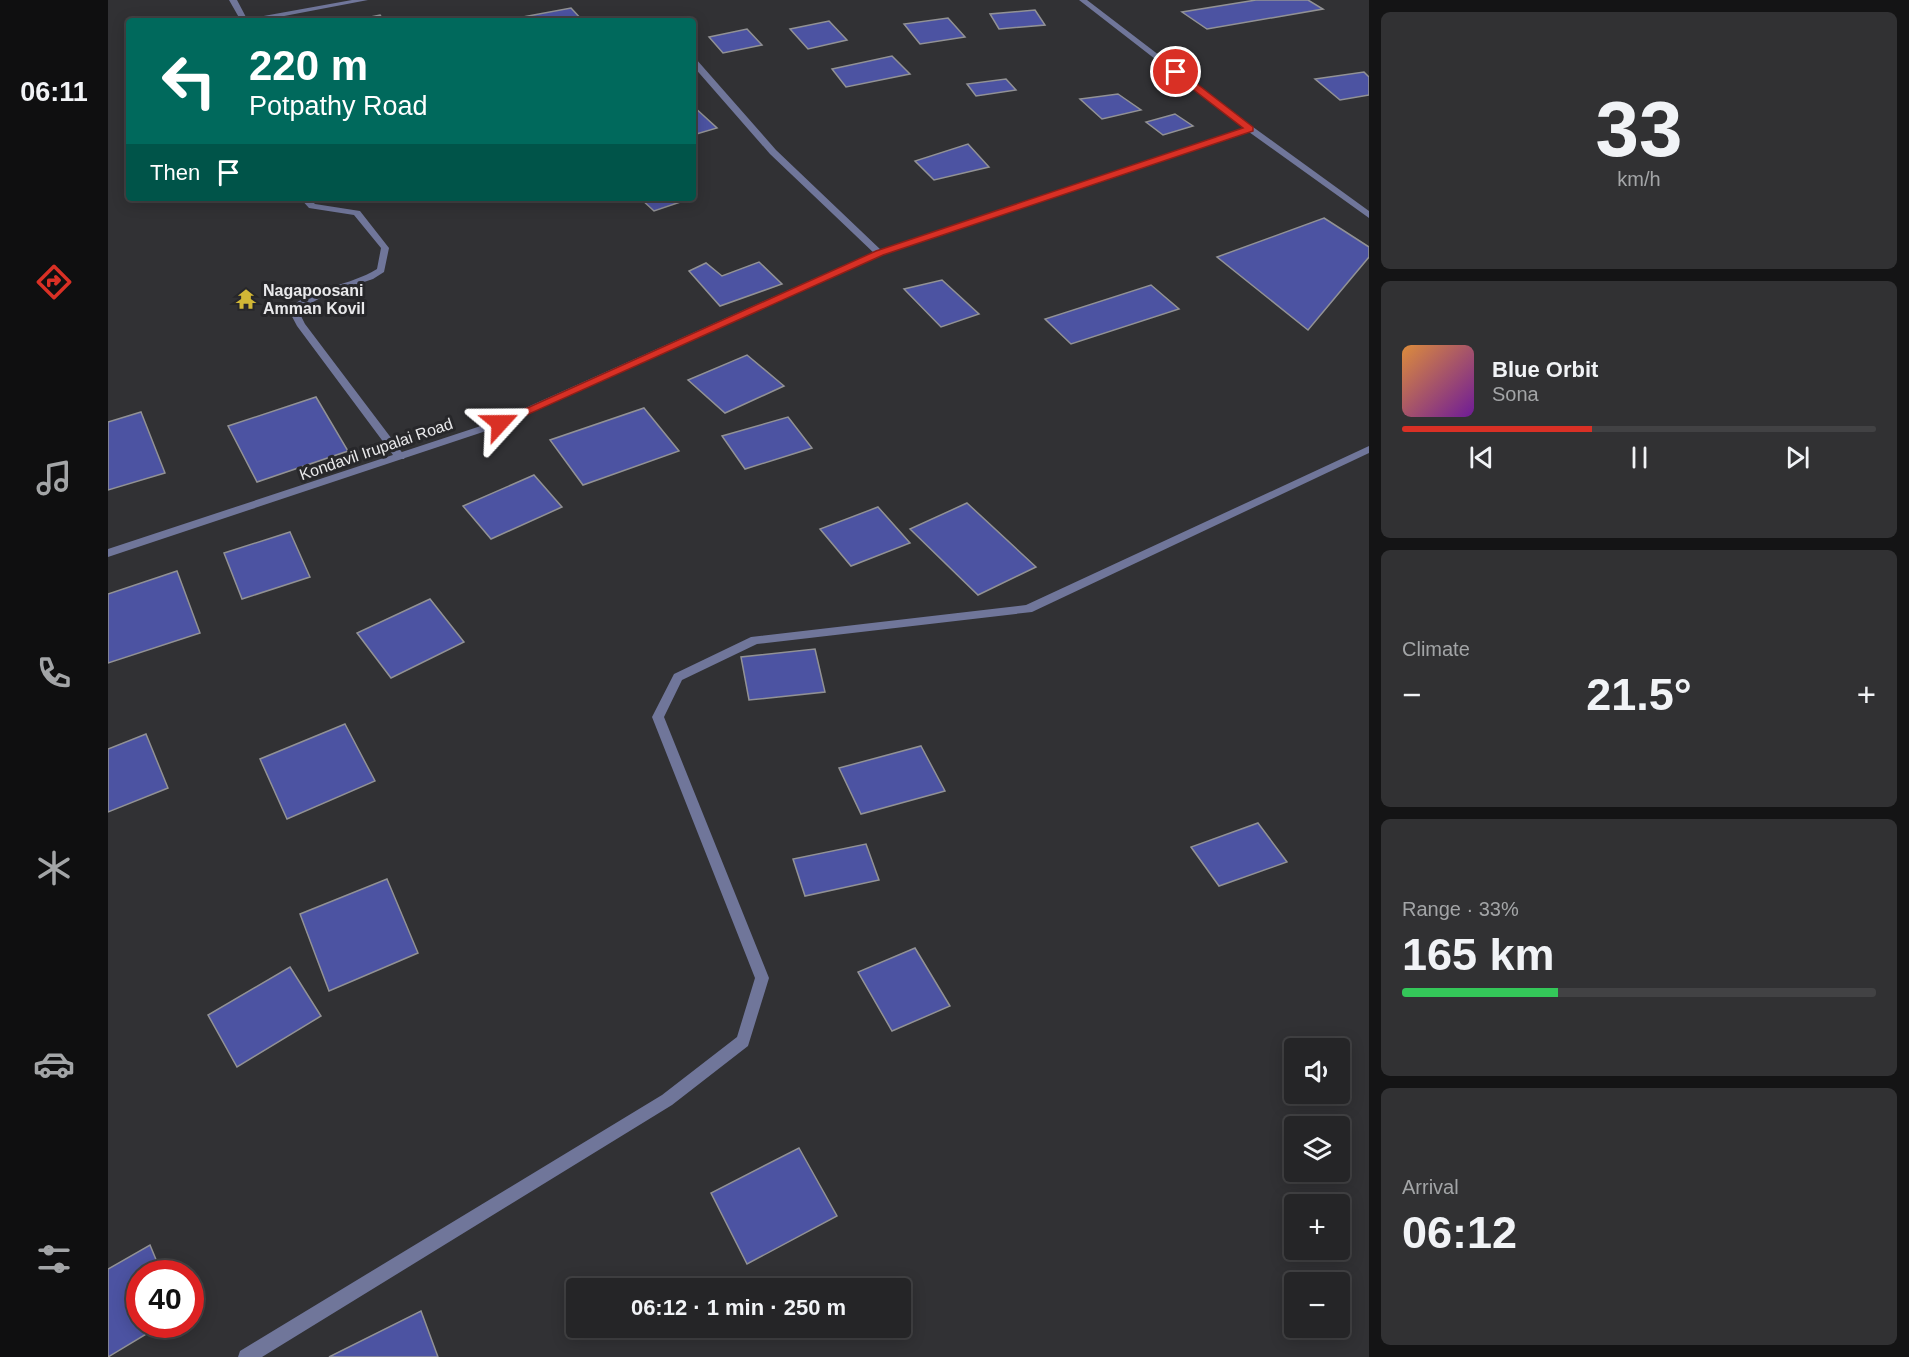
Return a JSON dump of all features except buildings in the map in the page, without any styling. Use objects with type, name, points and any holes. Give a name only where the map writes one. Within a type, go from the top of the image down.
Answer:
[{"type":"street","points":[[233,0],[244,18]]},
{"type":"street","points":[[263,18],[364,0]]},
{"type":"street","points":[[1083,0],[1250,129],[1369,214]]},
{"type":"street","points":[[696,64],[773,152],[879,253]]},
{"type":"street","name":"Kondavil Irupalai Road","points":[[108,553],[500,423],[879,253],[1250,129]]},
{"type":"street","points":[[307,201],[312,206],[357,213],[385,248],[381,270],[325,292],[293,309],[300,324],[400,457]]},
{"type":"street","points":[[246,1357],[667,1100],[743,1041],[762,978],[658,717],[678,677],[755,640],[1028,609],[1369,449]]},
{"type":"place","name":"Nagapoosani Amman Kovil","points":[[246,299]]},
{"type":"route","points":[[500,423],[879,253],[1250,129],[1176,72]]}]
